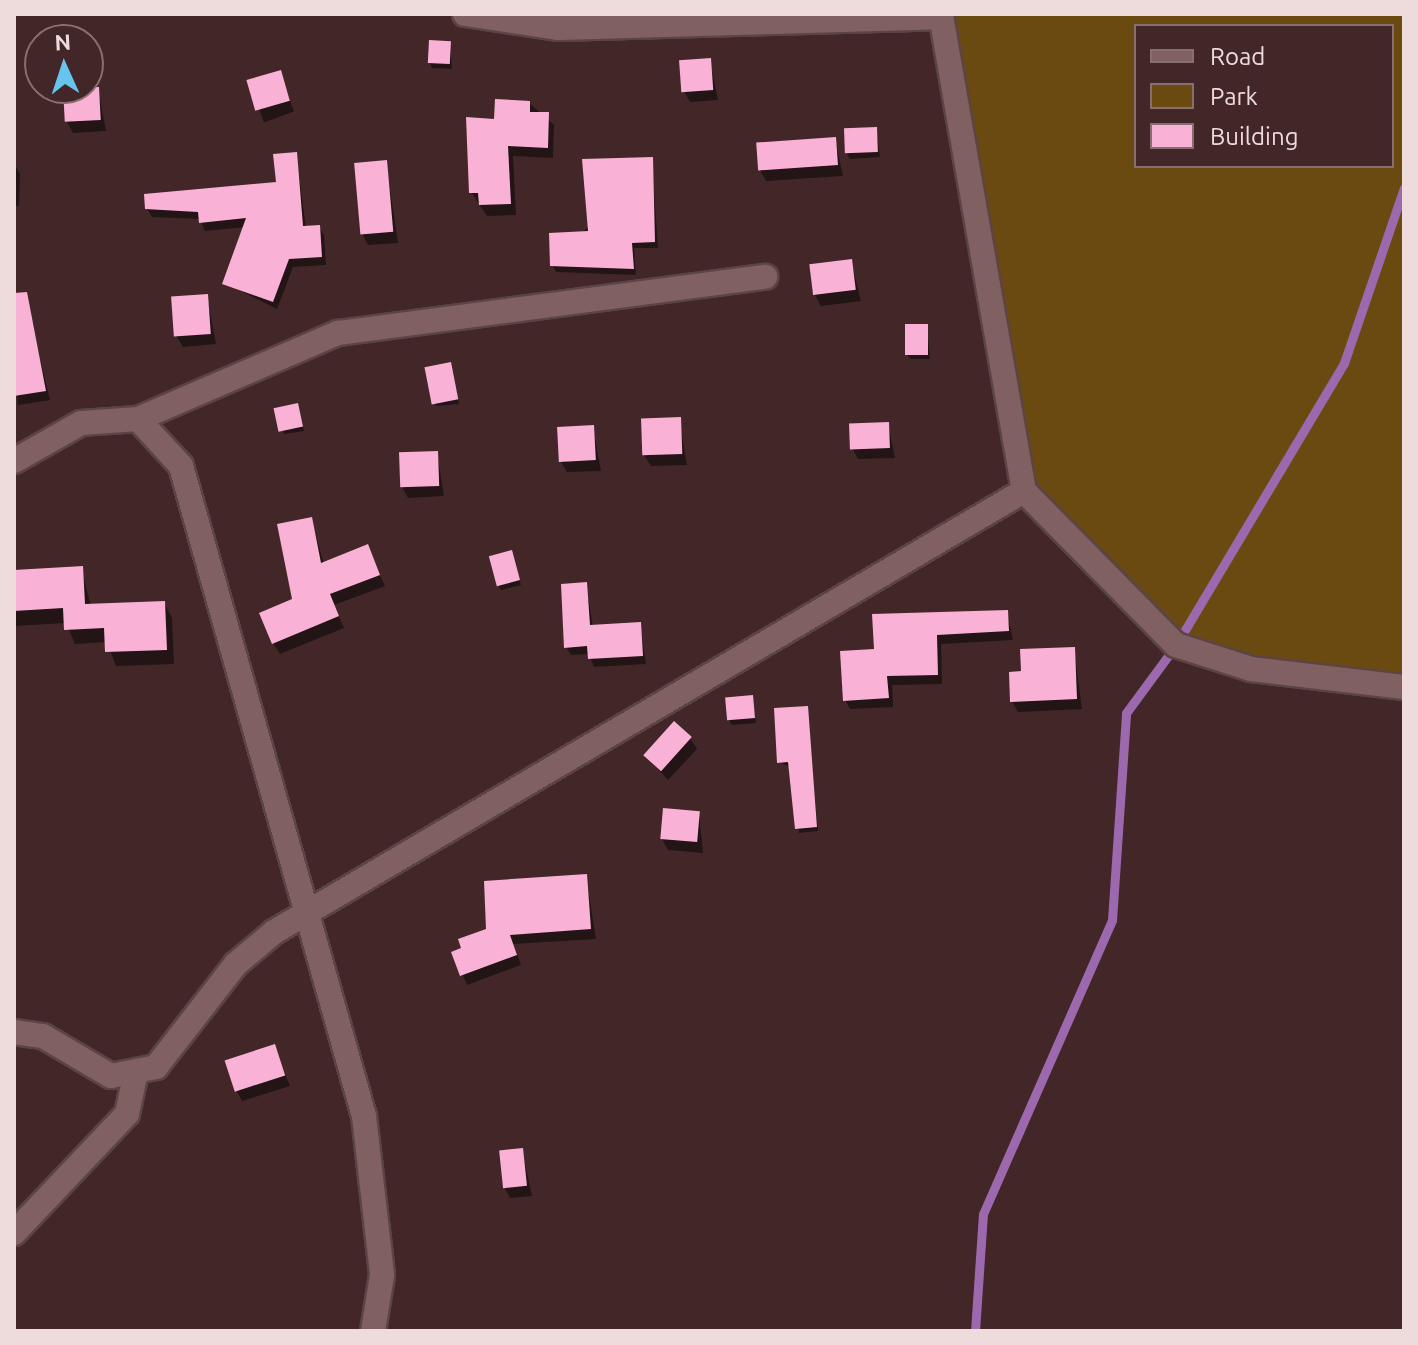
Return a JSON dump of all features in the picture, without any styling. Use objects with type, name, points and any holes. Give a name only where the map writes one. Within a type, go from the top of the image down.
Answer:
[{"type":"street","points":[[465,14],[559,28],[941,16],[1024,491],[1176,645],[1251,669],[1404,687]]},
{"type":"street","points":[[14,461],[81,423],[138,419],[338,333],[765,277]]},
{"type":"street","points":[[138,419],[181,466],[310,911],[364,1116],[382,1275],[373,1331]]},
{"type":"street","points":[[14,1032],[43,1036],[90,1068],[135,1075],[169,1058],[256,944],[1024,491]]},
{"type":"street","points":[[14,1233],[127,1114],[135,1075]]},
{"type":"green space","points":[[941,14],[1404,14],[1404,687],[1176,645],[1024,491]]},
{"type":"building","points":[[429,40],[451,41],[450,64],[428,63]]},
{"type":"building","points":[[711,58],[713,90],[681,92],[679,60]]},
{"type":"building","points":[[281,70],[290,101],[255,111],[246,80]]},
{"type":"building","points":[[495,99],[530,101],[530,112],[549,112],[548,148],[508,146],[511,204],[479,205],[478,193],[469,193],[466,117],[494,119]]},
{"type":"building","points":[[64,104],[100,104],[101,120],[65,122]]},
{"type":"building","points":[[877,127],[878,152],[845,153],[844,128]]},
{"type":"building","points":[[836,137],[838,165],[758,171],[756,143]]},
{"type":"building","points":[[297,152],[303,226],[320,225],[322,257],[289,259],[273,302],[222,284],[246,218],[199,223],[198,212],[145,209],[144,194],[276,182],[273,154]]},
{"type":"building","points":[[653,157],[655,242],[632,243],[634,269],[550,266],[549,233],[588,231],[582,159]]},
{"type":"building","points":[[387,160],[393,232],[360,235],[354,163]]},
{"type":"building","points":[[852,259],[856,290],[813,295],[809,264]]},
{"type":"building","points":[[27,292],[46,391],[14,396],[14,293]]},
{"type":"building","points":[[208,294],[211,334],[174,336],[171,297]]},
{"type":"building","points":[[905,324],[928,324],[928,355],[905,355]]},
{"type":"building","points":[[451,362],[458,399],[432,404],[424,367]]},
{"type":"building","points":[[298,403],[303,426],[279,432],[274,408]]},
{"type":"building","points":[[681,417],[682,454],[642,455],[641,418]]},
{"type":"building","points":[[889,422],[890,448],[850,449],[849,423]]},
{"type":"building","points":[[594,425],[596,460],[559,462],[557,427]]},
{"type":"building","points":[[438,451],[439,486],[400,487],[399,452]]},
{"type":"building","points":[[312,517],[321,563],[368,544],[380,575],[330,594],[339,616],[272,644],[259,613],[292,599],[277,524]]},
{"type":"building","points":[[512,550],[520,580],[497,586],[489,556]]},
{"type":"building","points":[[83,566],[85,604],[165,601],[167,650],[105,652],[104,628],[64,630],[63,608],[14,611],[14,570]]},
{"type":"building","points":[[587,582],[590,625],[641,622],[643,656],[588,659],[587,646],[564,648],[561,584]]},
{"type":"building","points":[[1008,610],[1009,631],[937,635],[938,675],[887,676],[889,698],[843,701],[840,651],[874,649],[872,614]]},
{"type":"building","points":[[1075,647],[1077,699],[1010,702],[1009,672],[1021,671],[1020,649]]},
{"type":"building","points":[[753,695],[755,718],[727,720],[725,697]]},
{"type":"building","points":[[808,706],[817,827],[795,829],[788,762],[777,763],[774,708]]},
{"type":"building","points":[[674,721],[692,737],[661,771],[643,755]]},
{"type":"building","points":[[663,808],[700,811],[697,842],[660,839]]},
{"type":"building","points":[[587,874],[591,929],[510,935],[517,955],[460,976],[451,952],[461,948],[458,939],[486,929],[484,881]]},
{"type":"building","points":[[275,1044],[285,1075],[235,1092],[225,1060]]},
{"type":"building","points":[[523,1148],[527,1186],[503,1188],[499,1151]]},
{"type":"waterway","points":[[975,1331],[983,1214],[1112,920],[1126,713],[1176,645],[1344,363],[1404,188]]}]
